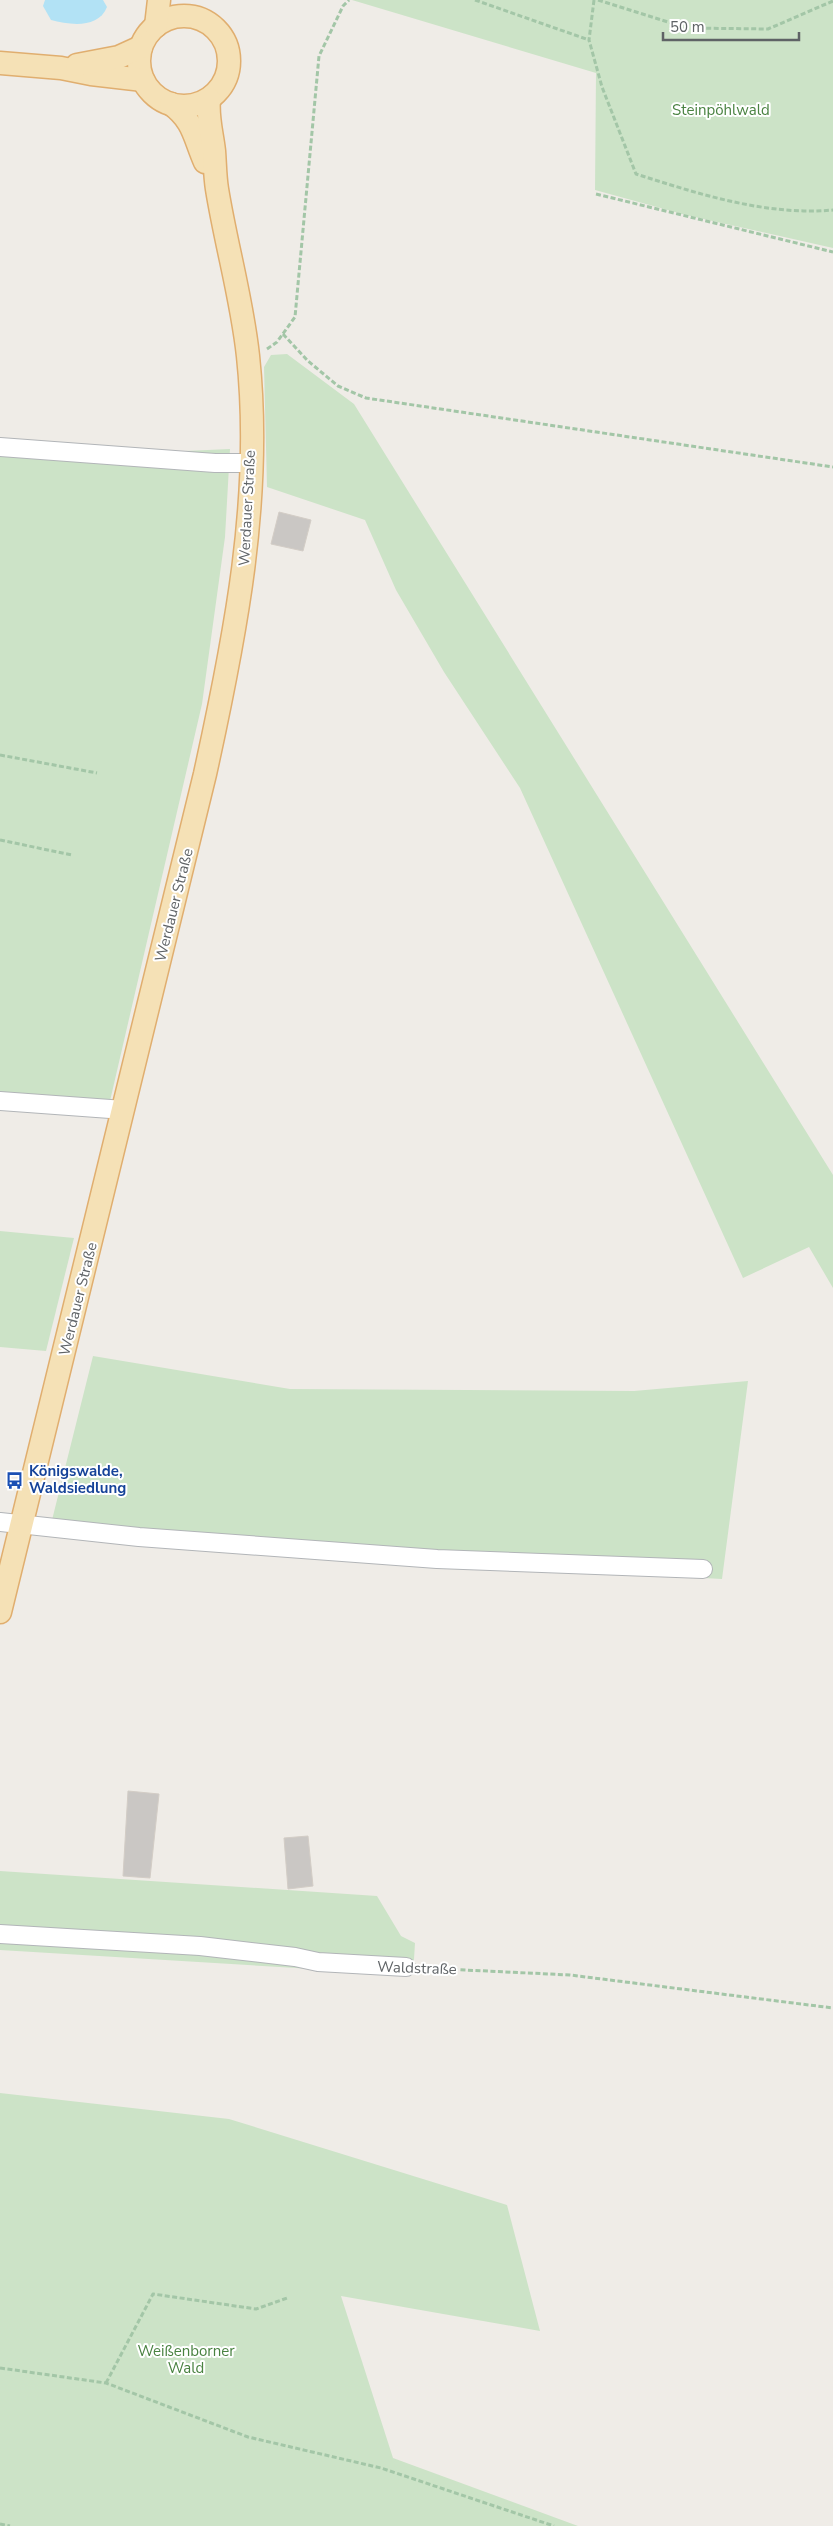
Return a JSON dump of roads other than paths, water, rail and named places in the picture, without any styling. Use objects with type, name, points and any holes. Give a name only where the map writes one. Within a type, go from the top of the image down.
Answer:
[{"type":"main road","points":[[156,26],[159,0]]},
{"type":"main road","points":[[141,47],[140,69],[143,80],[159,99],[171,104],[184,106],[197,104],[209,99],[218,90],[226,79],[229,66],[229,53],[225,40],[217,30],[182,8],[179,0]]},
{"type":"main road","points":[[61,68],[119,57],[141,47],[156,26],[174,17],[194,17]]},
{"type":"main road","points":[[0,63],[61,68],[91,74],[143,80]]},
{"type":"main road","name":"Werdauer Straße","points":[[0,1612],[11,1524],[124,1110],[222,699],[244,570],[251,463],[251,405],[248,356],[240,300],[217,188],[214,150],[208,121],[209,99]]},
{"type":"main road","name":"Werdauer Straße","points":[[171,104],[184,114],[191,124],[217,188]]},
{"type":"lane","points":[[0,447],[215,463],[251,463]]},
{"type":"lane","points":[[0,1101],[124,1110]]},
{"type":"lane","points":[[11,1524],[139,1537],[437,1559],[702,1569]]},
{"type":"lane","name":"Waldstraße","points":[[0,1934],[200,1946],[295,1956],[318,1962],[406,1967]]},
{"type":"water","points":[[45,0],[103,0],[107,7],[103,14],[90,22],[83,24],[66,23],[51,20],[43,6]]},
{"type":"place","name":"Königswalde, Waldsiedlung","points":[[15,1480]]},
{"type":"park label","name":"Steinpöhlwald","points":[[721,110]]},
{"type":"park label","name":"Weißenborner Wald","points":[[186,2360]]}]
